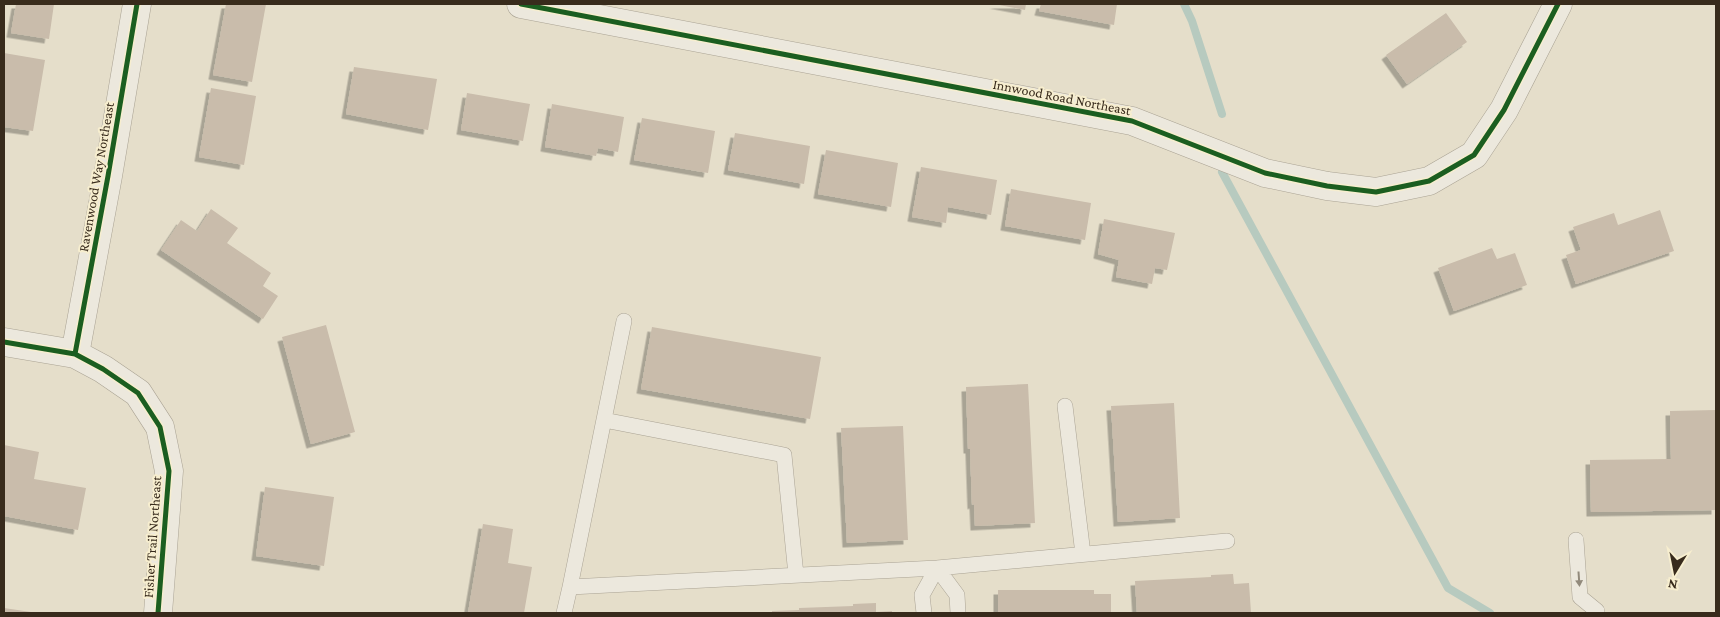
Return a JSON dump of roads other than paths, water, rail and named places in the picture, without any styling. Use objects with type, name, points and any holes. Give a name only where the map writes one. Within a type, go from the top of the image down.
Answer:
[{"type":"street","name":"Ravenwood Way Northeast","points":[[75,354],[137,4]]},
{"type":"street","name":"Innwood Road Northeast","points":[[521,4],[1132,121],[1265,173],[1327,186],[1376,192],[1428,181],[1474,154],[1504,110],[1558,4]]},
{"type":"street","name":"Fisher Trail Northeast","points":[[4,342],[75,354],[103,368],[138,393],[160,427],[169,472],[158,613]]},
{"type":"lane","points":[[564,613],[624,321]]},
{"type":"lane","points":[[1065,406],[1083,554]]},
{"type":"lane","points":[[604,420],[784,455],[796,575]]},
{"type":"lane","points":[[1576,540],[1580,597],[1597,612]]},
{"type":"lane","points":[[570,587],[937,568],[1227,541]]},
{"type":"lane","points":[[924,613],[922,595],[937,568]]},
{"type":"lane","points":[[937,568],[957,595],[958,613]]},
{"type":"waterway","points":[[1184,4],[1192,21],[1222,114]]},
{"type":"waterway","points":[[1222,172],[1448,588],[1490,613]]}]
